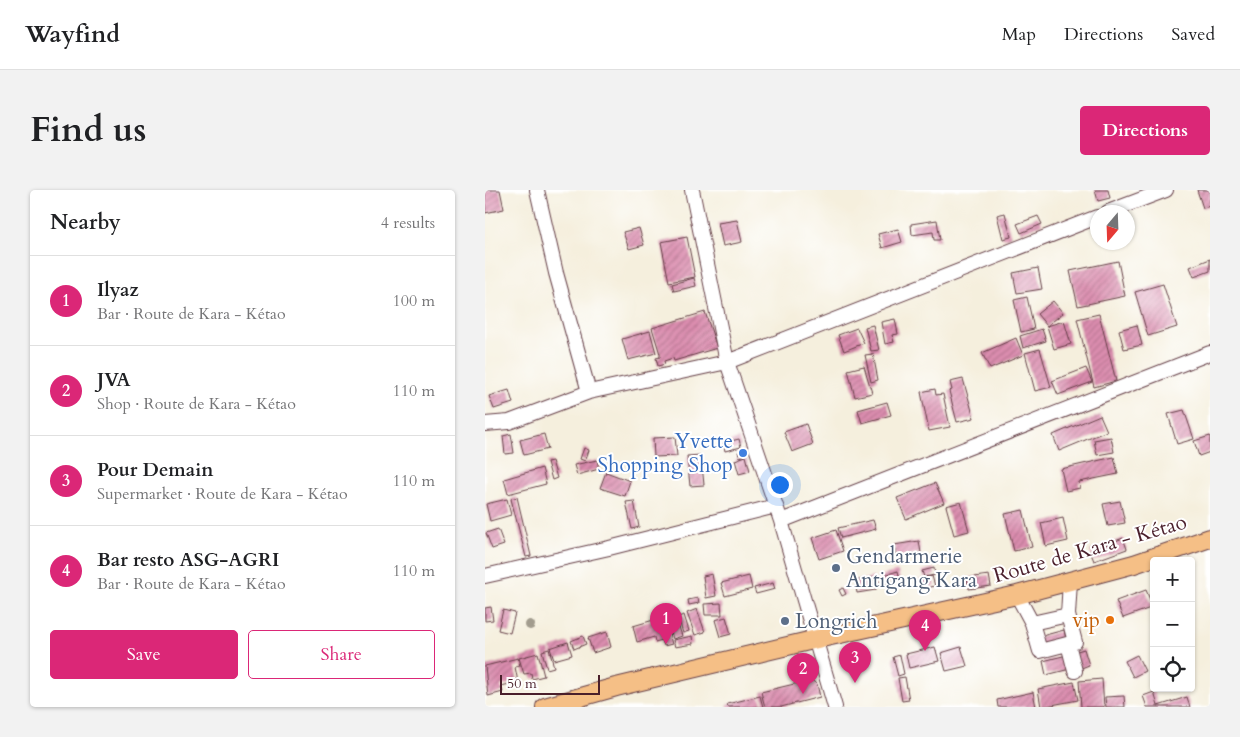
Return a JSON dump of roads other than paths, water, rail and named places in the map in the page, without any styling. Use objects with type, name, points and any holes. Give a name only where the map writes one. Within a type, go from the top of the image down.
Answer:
[{"type":"main road","name":"Route de Kara - Kétao","points":[[545,707],[616,687],[817,639],[1017,595],[1134,564],[1210,538]]},
{"type":"street","points":[[537,190],[556,273],[589,392]]},
{"type":"street","points":[[692,190],[727,362],[781,521],[817,639],[835,707]]},
{"type":"street","points":[[1126,205],[1165,190]]},
{"type":"street","points":[[485,424],[509,422],[589,392],[727,362],[1090,220]]},
{"type":"street","points":[[781,521],[1210,353]]},
{"type":"street","points":[[485,576],[609,548],[776,506]]},
{"type":"street","points":[[1017,595],[1032,623],[1040,651],[1068,644],[1075,642],[1067,615],[1070,581]]},
{"type":"street","points":[[1032,623],[1067,615]]},
{"type":"street","points":[[1068,644],[1075,671]]},
{"type":"place","name":"Yvette Shopping Shop","points":[[743,453]]},
{"type":"place","name":"Gendarmerie Antigang Kara","points":[[836,568]]},
{"type":"place","name":"vip","points":[[1110,620]]},
{"type":"place","name":"Longrich","points":[[785,621]]},
{"type":"place","name":"Ilyaz","points":[[666,644]]},
{"type":"place","name":"Bar resto ASG-AGRI","points":[[925,651]]},
{"type":"place","name":"Pour Demain","points":[[855,683]]},
{"type":"place","name":"JVA","points":[[803,694]]}]
